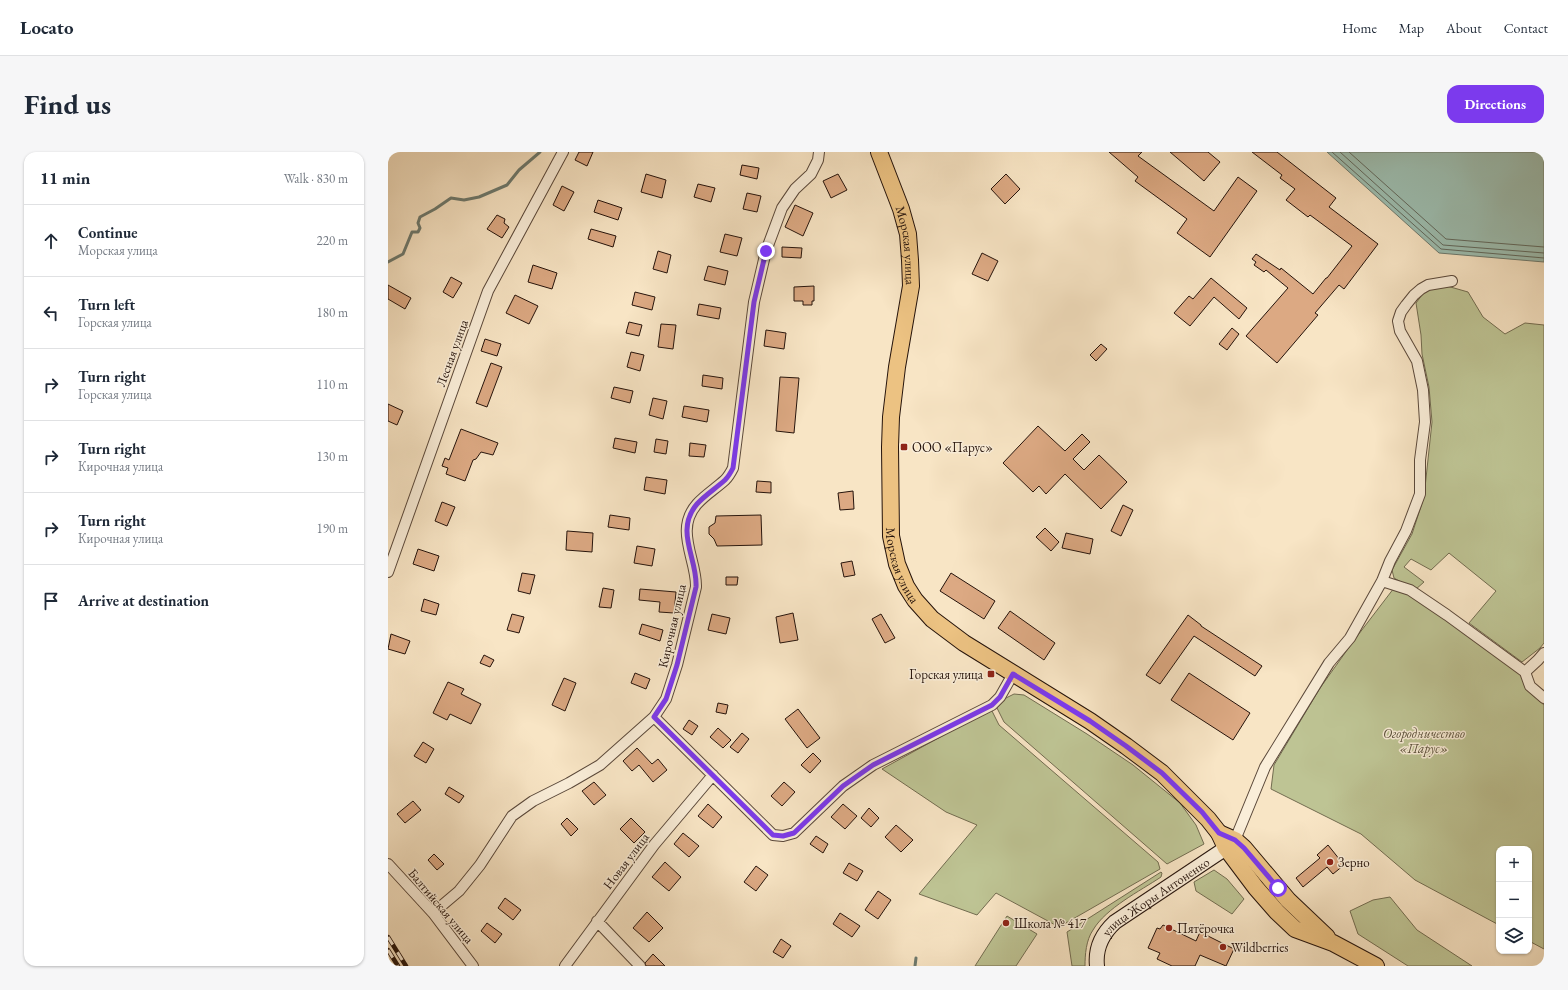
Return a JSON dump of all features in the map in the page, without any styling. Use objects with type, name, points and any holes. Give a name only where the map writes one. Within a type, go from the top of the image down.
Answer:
[{"type":"main road","name":"Морская улица","points":[[879,152],[901,209],[908,234],[911,286],[897,367],[891,417],[889,481],[891,536],[897,564],[910,594],[932,618],[964,643],[1090,721],[1162,773],[1202,812],[1230,844],[1244,848],[1293,905],[1333,943],[1376,966]]},
{"type":"main road","name":"улица Жоры Антоненко","points":[[1097,966],[1097,950],[1099,943],[1108,928],[1162,889],[1230,844]]},
{"type":"street","name":"Лесная улица","points":[[388,572],[488,291],[563,152]]},
{"type":"street","name":"Кирочная улица","points":[[433,913],[459,891],[480,865],[512,816],[533,801],[600,765],[654,717],[666,699],[673,679],[696,587],[696,577],[690,558],[687,536],[688,520],[696,505],[714,488],[726,480],[733,468],[754,302],[766,251],[782,208],[795,189],[811,174],[818,160],[819,152]]},
{"type":"street","points":[[1230,844],[1265,767],[1329,663],[1350,638],[1382,581],[1390,561],[1406,531],[1420,494],[1420,460],[1425,422],[1423,390],[1417,361],[1400,331],[1398,321],[1401,312],[1406,305],[1421,289],[1428,285],[1452,281]]},
{"type":"street","points":[[1382,581],[1410,590],[1447,614],[1525,672],[1530,686],[1544,698]]},
{"type":"street","points":[[1525,672],[1544,653]]},
{"type":"street","points":[[654,717],[773,835],[783,836],[794,833],[843,786],[873,765],[992,705],[1000,697],[1013,674]]},
{"type":"street","name":"Новая улица","points":[[565,966],[654,845],[713,775]]},
{"type":"street","name":"Балтийская улица","points":[[388,864],[433,913],[472,966]]},
{"type":"street","points":[[597,921],[640,966]]},
{"type":"green space","points":[[1440,284],[1468,292],[1483,317],[1505,334],[1525,323],[1544,325],[1544,643],[1522,662],[1469,623],[1496,591],[1449,553],[1431,570],[1411,559],[1404,567],[1424,582],[1415,590],[1394,578],[1392,570],[1412,534],[1424,497],[1432,422],[1429,387],[1422,354],[1421,335],[1416,303],[1425,291]]},
{"type":"green space","name":"Огородничество «Парус»","points":[[1394,588],[1408,592],[1521,673],[1528,691],[1544,705],[1544,949],[1532,943],[1532,846],[1496,846],[1496,923],[1415,880],[1361,834],[1271,789],[1274,765],[1320,688]]},
{"type":"green space","points":[[1014,694],[1024,695],[1087,734],[1133,765],[1180,803],[1196,825],[1204,844],[1167,864],[1004,722],[997,708],[1002,700]]},
{"type":"green space","points":[[991,709],[999,725],[1158,862],[1160,869],[1059,927],[996,893],[977,915],[919,894],[977,825],[946,812],[882,769]]},
{"type":"green space","points":[[1214,870],[1227,879],[1244,899],[1232,914],[1196,891],[1194,882]]},
{"type":"green space","points":[[1161,872],[1161,877],[1124,900],[1106,914],[1093,930],[1089,938],[1087,943],[1085,966],[1072,966],[1067,932]]},
{"type":"green space","points":[[1390,897],[1417,930],[1472,966],[1408,966],[1358,934],[1350,911],[1373,900]]},
{"type":"green space","points":[[1007,916],[1037,934],[1016,966],[975,966]]},
{"type":"water","points":[[1327,152],[1544,152],[1544,262],[1439,253]]},
{"type":"building","points":[[579,152],[593,152],[587,166],[575,160]]},
{"type":"building","points":[[1109,152],[1142,152],[1138,156],[1214,211],[1238,177],[1257,191],[1210,257],[1177,233],[1187,219],[1135,181],[1138,177]]},
{"type":"building","points":[[1170,152],[1208,152],[1220,162],[1204,181]]},
{"type":"building","points":[[1252,152],[1277,152],[1336,198],[1329,207],[1378,244],[1344,289],[1339,285],[1315,313],[1318,315],[1277,363],[1246,336],[1288,288],[1266,270],[1264,272],[1254,265],[1256,262],[1252,259],[1256,254],[1280,270],[1281,268],[1313,294],[1352,246],[1310,215],[1308,217],[1286,200],[1295,189],[1280,178],[1282,175]]},
{"type":"building","points":[[742,165],[759,168],[757,179],[740,175]]},
{"type":"building","points":[[646,174],[666,180],[662,198],[641,192]]},
{"type":"building","points":[[838,174],[847,190],[831,198],[823,181]]},
{"type":"building","points":[[1006,174],[1020,189],[1005,204],[991,189]]},
{"type":"building","points":[[698,184],[715,188],[711,202],[694,197]]},
{"type":"building","points":[[562,186],[574,192],[564,211],[553,205]]},
{"type":"building","points":[[747,193],[761,196],[757,212],[743,209]]},
{"type":"building","points":[[598,200],[622,208],[618,220],[594,212]]},
{"type":"building","points":[[795,205],[813,213],[803,236],[785,227]]},
{"type":"building","points":[[497,215],[505,219],[504,223],[509,227],[502,238],[487,229]]},
{"type":"building","points":[[591,229],[616,236],[613,247],[588,239]]},
{"type":"building","points":[[725,234],[742,238],[737,256],[720,252]]},
{"type":"building","points":[[782,247],[802,248],[801,258],[782,257]]},
{"type":"building","points":[[658,251],[671,255],[667,273],[653,269]]},
{"type":"building","points":[[982,253],[998,261],[988,281],[972,274]]},
{"type":"building","points":[[533,265],[557,273],[552,289],[528,282]]},
{"type":"building","points":[[708,266],[728,271],[725,285],[704,280]]},
{"type":"building","points":[[451,277],[462,283],[453,298],[443,292]]},
{"type":"building","points":[[1211,278],[1247,308],[1239,319],[1214,297],[1190,326],[1174,313],[1189,296],[1193,299]]},
{"type":"building","points":[[388,285],[411,298],[405,309],[388,299]]},
{"type":"building","points":[[814,286],[814,301],[812,301],[812,305],[803,305],[803,301],[794,301],[794,287]]},
{"type":"building","points":[[635,292],[655,297],[652,310],[632,305]]},
{"type":"building","points":[[515,295],[538,306],[529,324],[506,313]]},
{"type":"building","points":[[699,304],[721,308],[719,319],[697,315]]},
{"type":"building","points":[[629,322],[642,325],[639,336],[626,333]]},
{"type":"building","points":[[661,324],[676,325],[673,349],[658,347]]},
{"type":"building","points":[[1232,328],[1239,334],[1227,350],[1219,344]]},
{"type":"building","points":[[766,330],[786,333],[784,349],[764,346]]},
{"type":"building","points":[[485,339],[501,344],[497,356],[481,351]]},
{"type":"building","points":[[1101,344],[1107,349],[1096,361],[1090,355]]},
{"type":"building","points":[[631,352],[644,355],[640,371],[627,367]]},
{"type":"building","points":[[491,363],[502,367],[487,407],[476,403]]},
{"type":"building","points":[[703,375],[723,378],[722,389],[702,386]]},
{"type":"building","points":[[780,377],[799,378],[794,433],[776,431]]},
{"type":"building","points":[[614,387],[633,391],[630,403],[611,398]]},
{"type":"building","points":[[653,398],[667,401],[663,419],[649,415]]},
{"type":"building","points":[[388,404],[403,411],[397,425],[388,421]]},
{"type":"building","points":[[684,406],[709,410],[707,422],[682,417]]},
{"type":"building","points":[[1038,426],[1065,451],[1082,434],[1090,442],[1073,459],[1084,470],[1099,455],[1127,482],[1101,509],[1065,474],[1046,494],[1039,486],[1033,492],[1003,463]]},
{"type":"building","points":[[461,429],[498,443],[493,455],[481,452],[476,459],[473,460],[465,481],[446,474],[448,468],[442,466],[445,458],[449,460]]},
{"type":"building","points":[[615,438],[637,442],[635,453],[613,448]]},
{"type":"building","points":[[656,439],[668,441],[666,454],[654,452]]},
{"type":"building","points":[[690,443],[706,445],[704,457],[689,456]]},
{"type":"building","points":[[646,477],[667,480],[665,494],[644,490]]},
{"type":"building","points":[[757,481],[771,482],[771,493],[756,492]]},
{"type":"building","points":[[853,491],[854,509],[840,510],[838,493]]},
{"type":"building","points":[[442,502],[455,507],[447,526],[435,521]]},
{"type":"building","points":[[1123,505],[1133,510],[1121,536],[1111,531]]},
{"type":"building","points":[[610,515],[630,518],[629,530],[608,527]]},
{"type":"building","points":[[761,515],[762,545],[717,546],[714,539],[709,534],[709,527],[715,523],[716,516]]},
{"type":"building","points":[[1045,528],[1059,542],[1051,551],[1036,537]]},
{"type":"building","points":[[567,531],[593,533],[592,552],[566,550]]},
{"type":"building","points":[[1066,533],[1093,539],[1090,554],[1062,548]]},
{"type":"building","points":[[637,546],[655,549],[652,566],[634,563]]},
{"type":"building","points":[[418,549],[439,556],[434,571],[413,564]]},
{"type":"building","points":[[852,561],[855,575],[844,577],[841,563]]},
{"type":"building","points":[[522,573],[535,575],[530,594],[518,591]]},
{"type":"building","points":[[951,573],[995,601],[984,619],[940,591]]},
{"type":"building","points":[[726,577],[738,577],[737,585],[726,585]]},
{"type":"building","points":[[603,588],[614,590],[611,608],[599,607]]},
{"type":"building","points":[[640,589],[676,592],[674,613],[659,612],[660,602],[639,600]]},
{"type":"building","points":[[424,599],[439,604],[436,615],[421,611]]},
{"type":"building","points":[[1010,611],[1055,643],[1044,660],[998,628]]},
{"type":"building","points":[[793,613],[798,640],[780,643],[776,617]]},
{"type":"building","points":[[512,614],[524,617],[519,633],[507,630]]},
{"type":"building","points":[[712,614],[730,618],[726,634],[708,630]]},
{"type":"building","points":[[881,614],[895,638],[885,643],[872,619]]},
{"type":"building","points":[[1188,615],[1201,626],[1262,666],[1255,676],[1194,636],[1160,684],[1146,675]]},
{"type":"building","points":[[642,624],[663,630],[660,641],[639,634]]},
{"type":"building","points":[[391,634],[410,641],[405,654],[388,649]]},
{"type":"building","points":[[484,655],[494,660],[490,667],[480,663]]},
{"type":"building","points":[[635,673],[650,679],[646,689],[631,683]]},
{"type":"building","points":[[1189,673],[1250,713],[1233,740],[1171,700]]},
{"type":"building","points":[[564,678],[576,683],[565,711],[552,705]]},
{"type":"building","points":[[448,682],[464,689],[461,694],[481,704],[471,724],[450,714],[447,720],[433,713]]},
{"type":"building","points":[[718,703],[728,705],[726,714],[716,712]]},
{"type":"building","points":[[798,709],[820,738],[807,748],[785,719]]},
{"type":"building","points":[[689,720],[698,726],[692,735],[683,729]]},
{"type":"building","points":[[718,728],[731,740],[723,748],[710,737]]},
{"type":"building","points":[[742,733],[749,739],[738,753],[730,747]]},
{"type":"building","points":[[423,742],[434,749],[426,763],[414,756]]},
{"type":"building","points":[[637,748],[652,764],[658,759],[667,770],[653,782],[639,765],[632,771],[623,761]]},
{"type":"building","points":[[813,753],[821,761],[810,773],[801,765]]},
{"type":"building","points":[[594,782],[606,795],[594,805],[582,791]]},
{"type":"building","points":[[784,782],[795,792],[782,806],[771,796]]},
{"type":"building","points":[[449,787],[464,796],[459,803],[445,794]]},
{"type":"building","points":[[413,801],[421,810],[405,823],[397,814]]},
{"type":"building","points":[[708,804],[722,817],[713,828],[698,816]]},
{"type":"building","points":[[843,804],[857,816],[845,829],[831,817]]},
{"type":"building","points":[[869,808],[879,818],[871,827],[861,818]]},
{"type":"building","points":[[567,818],[578,829],[571,836],[561,824]]},
{"type":"building","points":[[631,818],[645,832],[634,843],[620,829]]},
{"type":"building","points":[[896,825],[913,840],[901,852],[885,837]]},
{"type":"building","points":[[683,833],[699,846],[689,857],[674,844]]},
{"type":"building","points":[[816,836],[828,844],[823,853],[810,844]]},
{"type":"building","points":[[1328,845],[1344,865],[1333,874],[1327,867],[1303,887],[1296,878],[1320,858],[1317,855]]},
{"type":"building","points":[[434,854],[444,864],[437,870],[428,860]]},
{"type":"building","points":[[665,862],[681,877],[669,891],[652,877]]},
{"type":"building","points":[[849,863],[863,871],[857,881],[843,873]]},
{"type":"building","points":[[756,866],[768,875],[756,891],[744,882]]},
{"type":"building","points":[[878,891],[891,900],[878,919],[865,910]]},
{"type":"building","points":[[505,898],[521,910],[513,920],[498,908]]},
{"type":"building","points":[[647,912],[663,928],[649,942],[633,928]]},
{"type":"building","points":[[840,913],[860,926],[852,937],[833,924]]},
{"type":"building","points":[[487,923],[502,934],[495,943],[481,931]]},
{"type":"building","points":[[1163,925],[1196,941],[1200,932],[1234,949],[1226,966],[1200,955],[1195,966],[1172,966],[1157,959],[1160,953],[1148,948],[1157,928],[1160,929]]},
{"type":"building","points":[[781,939],[791,946],[783,958],[773,952]]},
{"type":"building","points":[[653,954],[665,966],[646,966],[645,963]]},
{"type":"waterway","points":[[388,262],[403,254],[412,232],[418,232],[420,228],[418,223],[420,217],[451,198],[464,200],[479,197],[507,185],[519,170],[540,152]]},
{"type":"waterway","points":[[915,966],[916,958]]},
{"type":"railway","points":[[388,937],[406,966]]},
{"type":"railway","points":[[388,950],[398,966]]},
{"type":"place","name":"ООО «Парус»","points":[[904,447]]},
{"type":"place","name":"Горская улица","points":[[991,674]]},
{"type":"place","name":"Зерно","points":[[1330,862]]},
{"type":"place","name":"Школа № 417","points":[[1006,923]]},
{"type":"place","name":"Пятёрочка","points":[[1169,928]]},
{"type":"place","name":"Wildberries","points":[[1223,947]]},
{"type":"route","points":[[766,251],[754,302],[733,468],[726,480],[714,488],[696,505],[688,520],[687,536],[690,558],[696,577],[696,587],[677,665],[666,699],[654,717],[773,835],[783,836],[794,833],[818,808],[843,786],[873,765],[992,705],[1000,697],[1013,674],[1090,721],[1162,773],[1202,812],[1219,833],[1235,840],[1244,848],[1278,888]]}]
